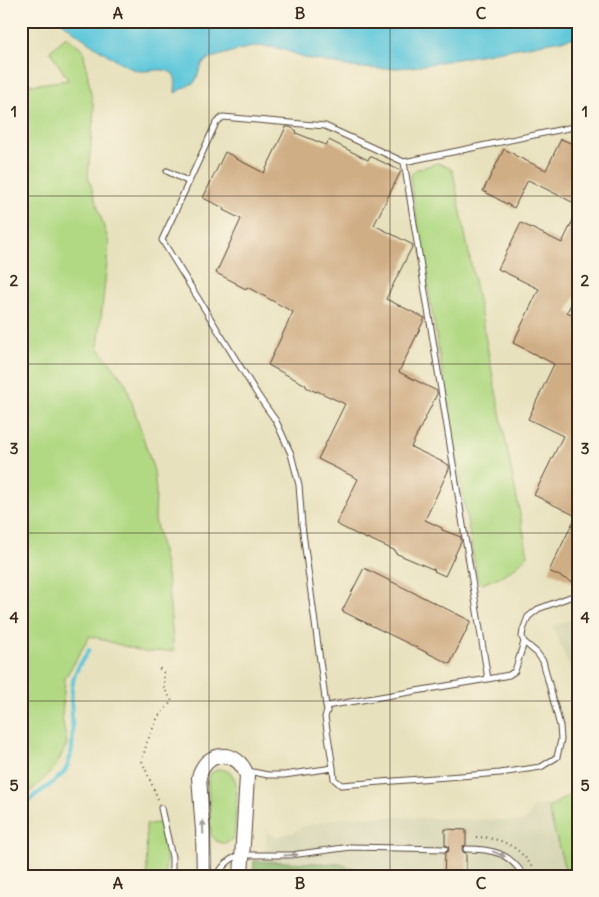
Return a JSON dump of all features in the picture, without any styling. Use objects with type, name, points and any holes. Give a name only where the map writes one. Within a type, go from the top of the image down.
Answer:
[{"type":"main road","points":[[204,876],[200,777],[201,771],[207,762],[212,758],[223,756],[234,758],[245,771],[241,876]]},
{"type":"lane","points":[[578,126],[404,162],[325,126],[223,116],[216,123],[162,240],[259,397],[276,420],[291,454],[299,485],[302,525],[327,712],[325,717],[332,768],[334,779],[341,785],[500,773],[541,767],[557,757],[561,740],[560,726],[543,661],[524,642],[522,637],[528,617],[538,609],[578,594]]},
{"type":"lane","points":[[404,162],[488,679]]},
{"type":"lane","points":[[167,171],[189,182]]},
{"type":"lane","points":[[326,706],[510,675],[515,671],[524,642]]},
{"type":"lane","points":[[245,771],[268,775],[284,775],[332,768]]},
{"type":"lane","points":[[161,808],[172,858],[172,876]]},
{"type":"lane","points":[[217,876],[226,862],[231,858],[242,855],[290,855],[351,847],[445,848]]},
{"type":"lane","points":[[466,849],[484,849],[500,854],[514,862],[524,876]]},
{"type":"path","points":[[159,668],[164,673],[164,688],[172,701],[158,716],[147,742],[142,761],[161,808]]},
{"type":"shaded area","points":[[578,617],[578,688],[553,626]]},
{"type":"shaded area","points":[[549,803],[573,876],[263,876],[267,828],[270,835],[278,837],[287,833],[293,833],[302,827],[333,819],[364,816],[520,821],[526,820],[530,815],[531,808]]},
{"type":"green space","points":[[66,37],[83,49],[94,110],[88,176],[109,243],[98,347],[126,384],[154,471],[156,492],[155,519],[167,575],[174,651],[144,652],[90,636],[65,678],[62,717],[67,744],[55,768],[21,801],[21,79],[32,85],[68,80],[50,51]]},
{"type":"green space","points":[[438,163],[450,168],[453,172],[528,555],[507,573],[482,584],[477,579],[410,180],[415,170]]},
{"type":"green space","points":[[218,769],[225,770],[234,777],[237,789],[234,837],[225,843],[219,842],[211,834],[208,780],[211,773]]},
{"type":"green space","points":[[578,789],[578,876],[567,876],[548,808]]},
{"type":"green space","points":[[159,823],[166,859],[165,876],[147,876],[146,824]]},
{"type":"green space","points":[[254,861],[339,864],[357,869],[371,876],[253,872]]},
{"type":"water","points":[[61,21],[578,21],[578,37],[413,67],[380,69],[351,67],[305,58],[279,48],[258,46],[208,59],[202,64],[195,82],[175,93],[175,78],[169,71],[135,70],[91,44]]},
{"type":"building","points":[[286,127],[290,127],[297,131],[296,133],[326,145],[329,140],[368,160],[370,156],[401,171],[374,225],[413,245],[386,299],[425,318],[399,372],[437,391],[411,447],[449,465],[449,469],[425,520],[442,528],[442,530],[461,537],[461,542],[445,576],[336,524],[358,479],[318,459],[345,404],[306,387],[306,385],[268,365],[293,312],[247,287],[246,289],[216,273],[241,219],[203,198],[225,152],[264,173]]},
{"type":"building","points":[[561,139],[578,146],[578,205],[528,180],[514,208],[483,191],[504,149],[546,170]]},
{"type":"building","points":[[578,210],[578,291],[567,312],[578,317],[578,585],[549,571],[576,516],[534,495],[563,436],[528,419],[554,364],[513,343],[539,289],[498,269],[521,223],[562,243]]},
{"type":"building","points":[[364,568],[471,621],[450,664],[342,611]]},
{"type":"building","points":[[445,829],[466,830],[466,845],[462,849],[466,853],[466,876],[444,876],[445,853],[449,849],[445,845]]},
{"type":"waterway","points":[[21,811],[32,798],[56,781],[66,769],[72,747],[71,700],[74,677],[89,650]]}]
